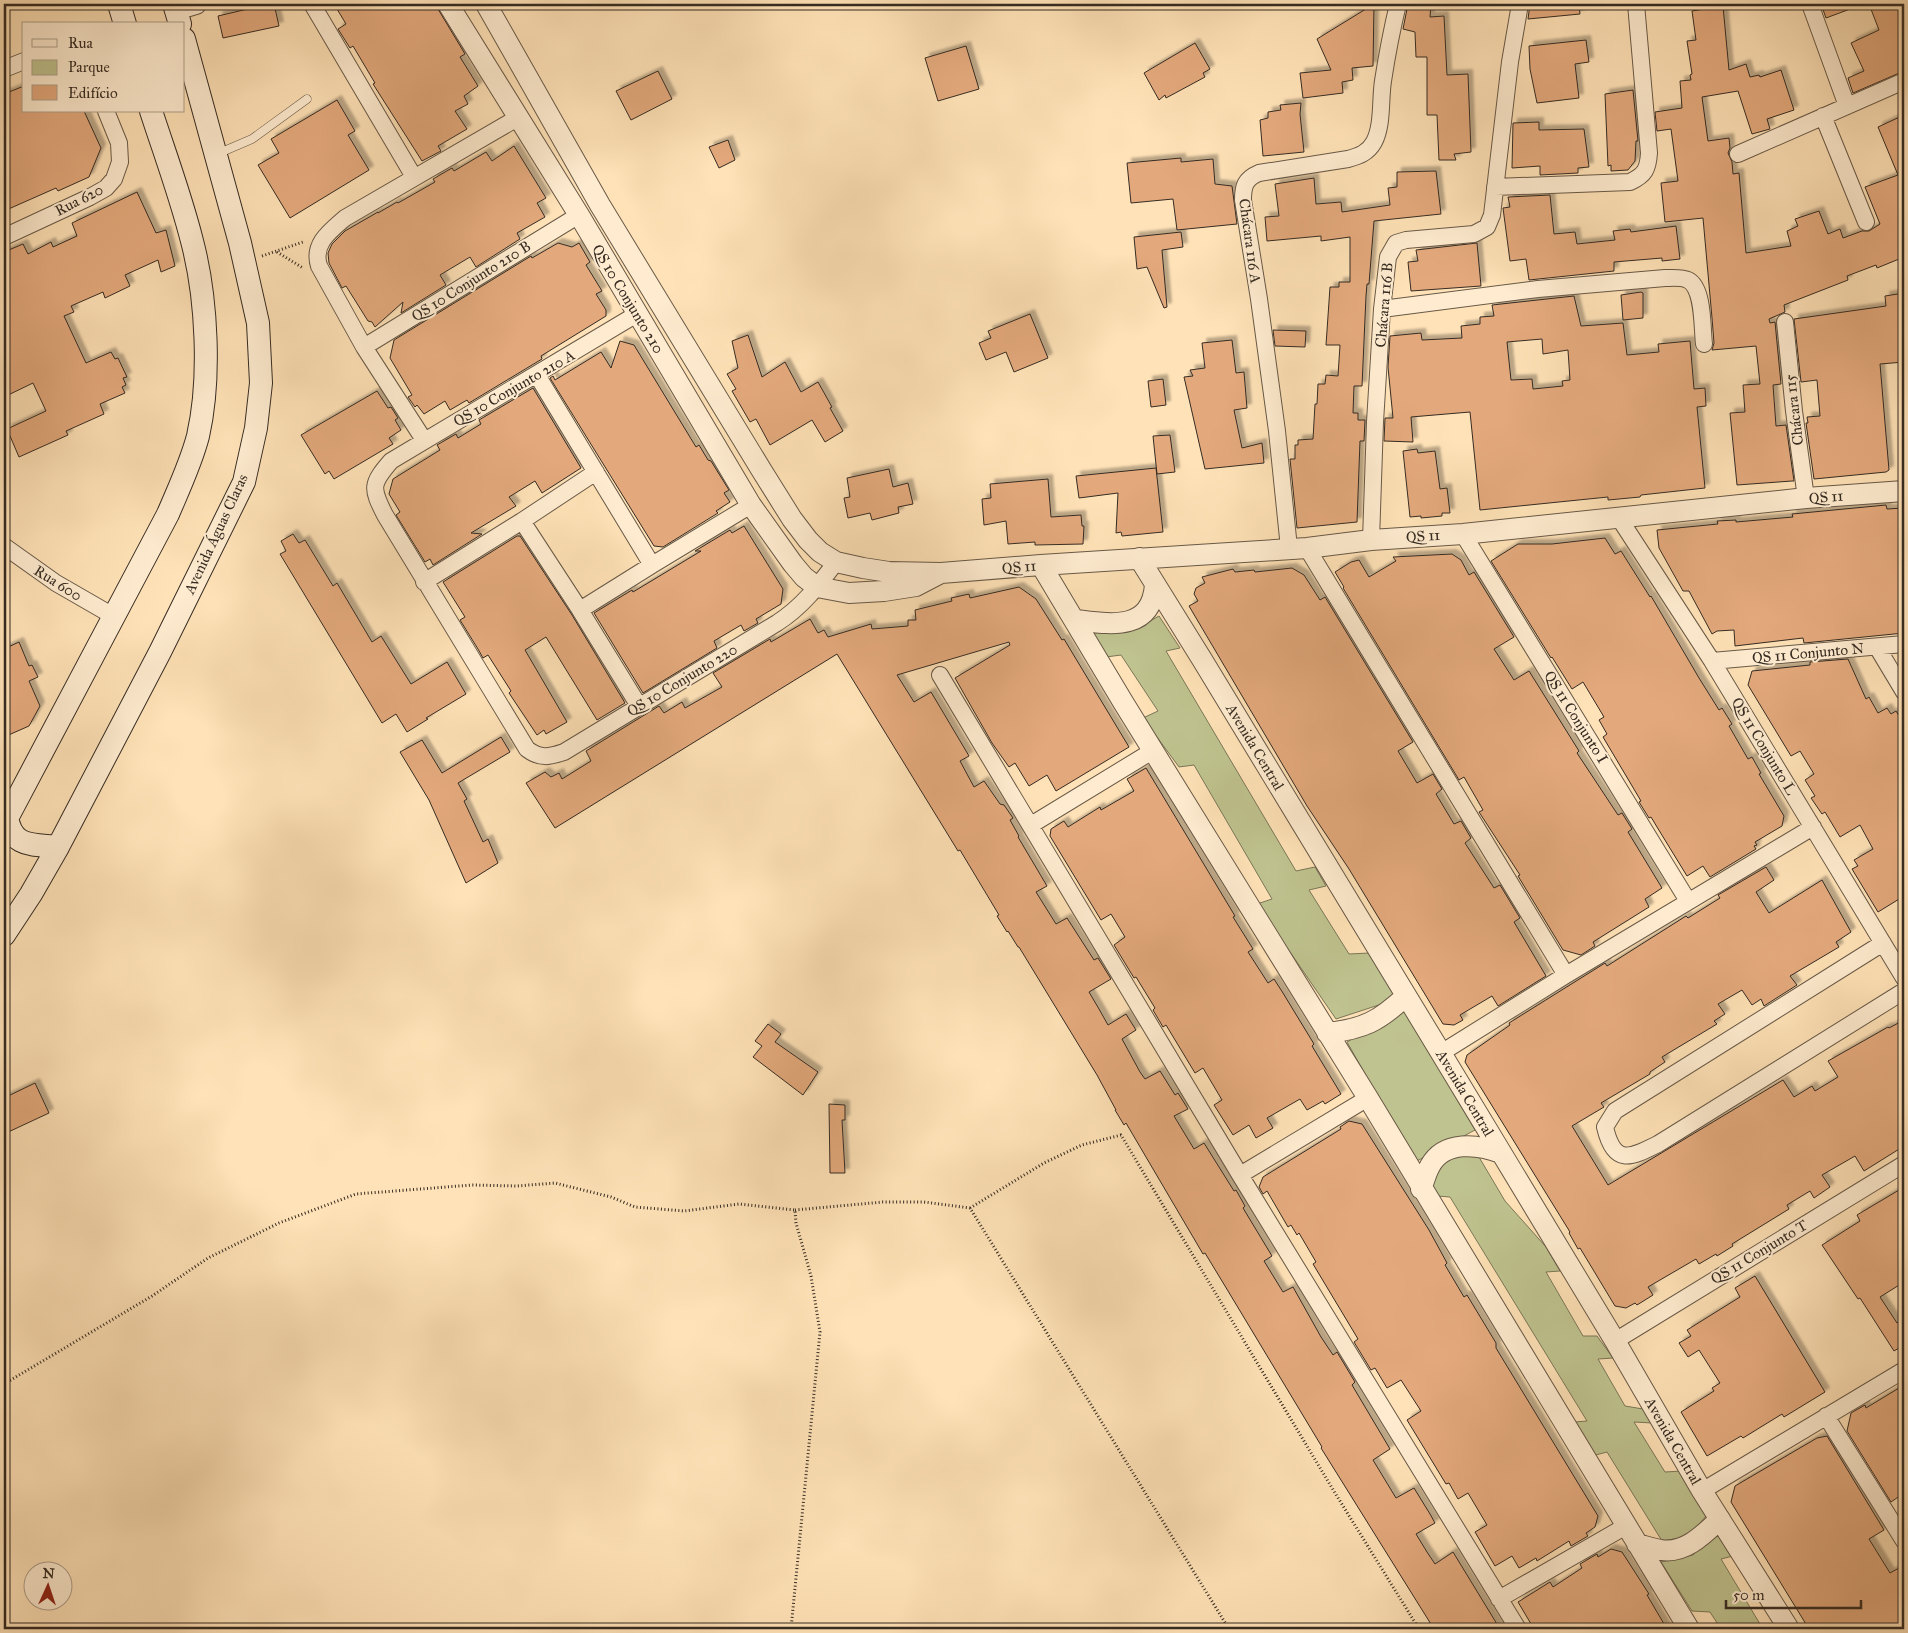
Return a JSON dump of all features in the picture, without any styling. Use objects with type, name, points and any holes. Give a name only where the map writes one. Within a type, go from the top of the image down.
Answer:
[{"type":"main road","points":[[119,4],[124,22]]},
{"type":"main road","name":"Avenida Águas Claras","points":[[4,935],[31,894],[58,847],[160,652],[244,482],[256,428],[262,383],[258,323],[245,263],[185,43]]},
{"type":"main road","points":[[58,847],[34,845],[21,841],[14,837],[6,821],[168,514],[187,470],[200,427],[205,390],[202,296],[193,242],[177,187],[151,112]]},
{"type":"street","points":[[312,4],[414,177]]},
{"type":"street","name":"QS 10 Conjunto 210","points":[[448,4],[519,117],[751,505],[793,564],[804,577],[817,587]]},
{"type":"street","name":"QS 10 Conjunto 210","points":[[486,4],[600,205],[782,503],[808,540],[820,552],[836,562]]},
{"type":"street","name":"Chácara 116 A","points":[[1298,548],[1277,431],[1243,190],[1246,182],[1259,173],[1348,159],[1360,156],[1370,148],[1374,142],[1377,130],[1383,82],[1398,4]]},
{"type":"street","name":"Chácara 116 B","points":[[1371,540],[1375,422],[1382,309],[1388,257],[1396,243],[1406,240],[1466,236],[1481,232],[1487,227],[1492,215],[1510,62],[1520,4]]},
{"type":"street","points":[[1495,187],[1630,182],[1647,171],[1649,153],[1636,4]]},
{"type":"street","points":[[1810,4],[1847,106]]},
{"type":"street","points":[[4,69],[22,61]]},
{"type":"street","points":[[1738,154],[1904,81]]},
{"type":"street","name":"Rua 620","points":[[4,237],[90,197],[106,188],[114,179],[120,162],[120,143],[106,112]]},
{"type":"street","points":[[1823,116],[1866,222]]},
{"type":"street","points":[[424,440],[364,347],[316,258],[322,242],[329,232],[346,218],[519,117]]},
{"type":"street","name":"QS 10 Conjunto 210 B","points":[[364,347],[578,215]]},
{"type":"street","points":[[1382,309],[1538,289],[1680,278],[1688,280],[1698,290],[1704,344]]},
{"type":"street","name":"QS 10 Conjunto 210 A","points":[[391,461],[638,314]]},
{"type":"street","name":"Chácara 115","points":[[1785,322],[1794,411],[1806,498]]},
{"type":"street","points":[[538,375],[652,565]]},
{"type":"street","name":"QS 10 Conjunto 220","points":[[391,461],[379,475],[374,487],[377,500],[424,582],[527,749],[541,757],[564,752],[789,616],[806,600],[836,562]]},
{"type":"street","points":[[424,582],[596,472]]},
{"type":"street","name":"QS 11","points":[[836,562],[890,572],[941,573],[1298,548],[1371,540],[1463,534],[1806,498],[1904,491]]},
{"type":"street","points":[[580,610],[751,505]]},
{"type":"street","name":"QS 11 Conjunto L","points":[[1619,518],[1712,661],[1904,978]]},
{"type":"street","points":[[522,521],[639,706]]},
{"type":"street","name":"QS 11 Conjunto I","points":[[1463,534],[1688,901]]},
{"type":"street","name":"Rua 600","points":[[4,546],[56,584],[114,617]]},
{"type":"street","points":[[1298,548],[1566,975]]},
{"type":"street","name":"Avenida Central","points":[[1139,558],[1615,1341],[1702,1491],[1789,1629]]},
{"type":"street","points":[[1042,565],[1123,702],[1368,1098],[1421,1189],[1690,1629]]},
{"type":"street","name":"QS 11","points":[[817,587],[849,593],[884,591],[916,586],[941,573]]},
{"type":"street","points":[[1076,620],[1106,623],[1134,620],[1144,614],[1151,603],[1155,585]]},
{"type":"street","name":"QS 11 Conjunto N","points":[[1712,661],[1904,644]]},
{"type":"street","points":[[1877,647],[1904,692]]},
{"type":"street","points":[[940,675],[1240,1175],[1518,1629]]},
{"type":"street","points":[[1031,825],[1154,750]]},
{"type":"street","points":[[1441,1053],[1566,975],[1813,827]]},
{"type":"street","points":[[1884,943],[1615,1110],[1605,1127],[1609,1142],[1618,1153],[1626,1156],[1635,1155],[1658,1144],[1904,991]]},
{"type":"street","points":[[1327,1033],[1350,1031],[1371,1023],[1387,1014],[1406,996]]},
{"type":"street","points":[[1240,1175],[1368,1098]]},
{"type":"street","points":[[1421,1189],[1430,1165],[1441,1154],[1456,1147],[1473,1145],[1501,1153]]},
{"type":"street","name":"QS 11 Conjunto T","points":[[1615,1341],[1904,1164]]},
{"type":"street","points":[[1702,1491],[1904,1370]]},
{"type":"street","points":[[1826,1416],[1904,1541]]},
{"type":"street","points":[[1637,1544],[1662,1550],[1674,1550],[1694,1542],[1720,1519]]},
{"type":"street","points":[[1499,1599],[1626,1526]]},
{"type":"lane","points":[[215,155],[252,139],[307,99]]},
{"type":"path","points":[[245,263],[304,242],[322,242]]},
{"type":"path","points":[[4,1384],[152,1296],[208,1258],[279,1223],[356,1194],[472,1185],[517,1186],[555,1183],[610,1197],[636,1207],[684,1211],[739,1204],[795,1210],[883,1202],[924,1202],[970,1208],[1044,1163],[1082,1145],[1121,1135],[1335,1494],[1419,1629]]},
{"type":"path","points":[[970,1208],[1229,1629]]},
{"type":"path","points":[[791,1629],[820,1332],[812,1276],[796,1222],[795,1210]]},
{"type":"green space","points":[[1159,616],[1180,648],[1166,651],[1296,871],[1315,867],[1326,886],[1309,890],[1349,954],[1369,953],[1397,999],[1336,1019],[1257,904],[1272,899],[1194,765],[1179,767],[1143,718],[1158,711],[1121,655],[1106,657],[1093,633],[1134,630]]},
{"type":"green space","points":[[1405,1011],[1475,1130],[1415,1162],[1347,1042]]},
{"type":"green space","points":[[1476,1152],[1505,1201],[1546,1247],[1560,1271],[1546,1272],[1583,1336],[1597,1336],[1613,1358],[1598,1359],[1625,1406],[1643,1409],[1652,1423],[1634,1422],[1665,1472],[1682,1471],[1707,1515],[1688,1537],[1662,1541],[1607,1452],[1592,1456],[1574,1422],[1587,1421],[1450,1197],[1437,1196],[1431,1181],[1449,1157]]},
{"type":"green space","points":[[1718,1530],[1733,1556],[1721,1559],[1763,1629],[1721,1629],[1710,1612],[1692,1611],[1661,1562],[1693,1555]]},
{"type":"building","points":[[274,4],[279,26],[223,38],[218,16]]},
{"type":"building","points":[[334,4],[435,4],[465,54],[460,57],[478,86],[464,96],[468,104],[455,111],[467,129],[438,146],[441,151],[422,161],[373,84],[375,83],[353,46],[350,48],[338,29],[346,24]]},
{"type":"building","points":[[1374,4],[1373,66],[1352,68],[1353,80],[1342,82],[1343,93],[1303,98],[1300,73],[1331,70],[1317,39]]},
{"type":"building","points":[[1408,4],[1431,4],[1430,17],[1444,16],[1447,75],[1468,74],[1471,152],[1454,154],[1456,160],[1439,160],[1437,115],[1427,115],[1427,57],[1416,57],[1415,32],[1403,29]]},
{"type":"building","points":[[1530,4],[1579,4],[1580,14],[1528,19]]},
{"type":"building","points":[[1821,4],[1860,4],[1861,5],[1826,18]]},
{"type":"building","points":[[1869,4],[1904,4],[1904,71],[1853,93],[1848,78],[1864,71],[1851,43],[1879,30]]},
{"type":"building","points":[[1723,6],[1729,70],[1746,64],[1750,77],[1759,75],[1760,77],[1781,70],[1794,110],[1767,119],[1770,129],[1752,134],[1738,91],[1702,97],[1708,141],[1729,138],[1730,148],[1728,153],[1732,162],[1733,174],[1739,173],[1746,253],[1791,246],[1787,231],[1798,226],[1795,219],[1819,211],[1828,234],[1840,229],[1843,238],[1862,231],[1869,231],[1880,224],[1865,187],[1898,175],[1878,127],[1904,115],[1904,257],[1877,268],[1876,265],[1847,276],[1848,280],[1784,305],[1785,312],[1769,319],[1770,323],[1775,322],[1781,384],[1773,385],[1776,426],[1786,425],[1794,481],[1737,485],[1730,413],[1745,412],[1743,385],[1760,384],[1756,346],[1712,350],[1714,343],[1703,218],[1665,222],[1661,183],[1678,181],[1671,129],[1657,131],[1655,112],[1682,108],[1680,81],[1691,80],[1690,75],[1692,74],[1687,41],[1696,40],[1692,11]]},
{"type":"building","points":[[1586,40],[1589,62],[1575,64],[1579,98],[1537,103],[1530,69],[1529,46]]},
{"type":"building","points":[[1195,43],[1210,69],[1203,73],[1205,77],[1166,98],[1165,95],[1159,100],[1144,73]]},
{"type":"building","points":[[966,46],[979,89],[938,101],[925,58]]},
{"type":"building","points":[[658,71],[672,99],[631,120],[616,91]]},
{"type":"building","points":[[22,87],[22,112],[84,112],[101,148],[89,177],[58,191],[56,188],[4,211],[4,94]]},
{"type":"building","points":[[1633,90],[1638,141],[1636,141],[1635,161],[1628,170],[1611,171],[1611,165],[1608,166],[1605,94]]},
{"type":"building","points":[[337,100],[355,131],[348,135],[369,170],[290,218],[258,165],[279,153],[271,139]]},
{"type":"building","points":[[1301,103],[1300,114],[1304,152],[1263,156],[1260,120],[1268,118],[1268,112],[1281,110],[1280,105]]},
{"type":"building","points":[[1539,122],[1539,130],[1584,129],[1589,167],[1578,168],[1578,173],[1540,175],[1540,166],[1512,168],[1513,123]]},
{"type":"building","points":[[728,140],[735,160],[719,168],[709,147]]},
{"type":"building","points":[[514,146],[546,198],[537,203],[545,217],[517,233],[520,239],[476,267],[470,257],[440,275],[446,285],[401,313],[403,302],[375,327],[372,322],[368,321],[346,286],[342,288],[329,263],[328,253],[332,244],[345,231],[435,182],[433,179],[452,168],[454,171],[486,152],[492,161]]},
{"type":"building","points":[[1181,158],[1181,162],[1213,159],[1215,184],[1232,186],[1237,224],[1177,230],[1173,199],[1131,203],[1127,163]]},
{"type":"building","points":[[1436,171],[1441,214],[1374,221],[1369,284],[1367,284],[1366,296],[1362,386],[1354,386],[1353,413],[1358,413],[1358,420],[1365,420],[1364,441],[1360,441],[1357,522],[1297,528],[1290,459],[1295,459],[1295,445],[1298,445],[1298,440],[1313,439],[1318,384],[1325,384],[1326,375],[1338,376],[1340,345],[1326,345],[1330,287],[1339,287],[1339,282],[1350,282],[1350,237],[1321,241],[1321,236],[1267,241],[1265,217],[1279,216],[1275,184],[1314,178],[1316,204],[1341,202],[1342,212],[1390,205],[1388,188],[1397,187],[1397,172]]},
{"type":"building","points":[[137,192],[156,233],[166,230],[175,266],[161,272],[158,260],[125,275],[130,286],[105,298],[103,292],[71,306],[74,312],[64,316],[86,363],[111,352],[115,359],[118,358],[127,377],[123,378],[126,385],[122,387],[125,393],[100,404],[104,414],[66,431],[68,435],[19,457],[7,429],[46,411],[33,383],[4,397],[4,252],[23,244],[28,254],[51,242],[53,247],[77,236],[72,223]]},
{"type":"building","points":[[1550,195],[1554,234],[1575,232],[1577,244],[1615,240],[1613,231],[1630,229],[1631,232],[1676,226],[1680,259],[1662,261],[1662,258],[1614,262],[1614,271],[1529,280],[1526,259],[1510,261],[1503,208],[1510,207],[1508,197]]},
{"type":"building","points":[[1181,232],[1183,247],[1162,250],[1167,307],[1164,308],[1147,267],[1137,269],[1134,237]]},
{"type":"building","points":[[558,243],[572,247],[579,243],[590,262],[586,265],[602,291],[596,294],[606,310],[606,316],[541,356],[542,359],[469,403],[467,400],[450,410],[445,401],[424,414],[417,405],[415,407],[408,397],[412,395],[390,358],[394,340],[531,256],[532,258]]},
{"type":"building","points":[[1477,243],[1481,286],[1411,291],[1408,262],[1418,261],[1416,250]]},
{"type":"building","points":[[1643,293],[1643,318],[1623,320],[1621,295]]},
{"type":"building","points":[[1904,293],[1904,362],[1880,364],[1889,470],[1886,472],[1814,479],[1806,423],[1808,423],[1807,417],[1820,416],[1817,380],[1801,382],[1794,319],[1886,306],[1885,296]]},
{"type":"building","points":[[1574,296],[1581,326],[1623,323],[1627,355],[1659,352],[1658,344],[1690,341],[1694,389],[1705,388],[1706,406],[1697,407],[1705,488],[1641,495],[1640,497],[1608,500],[1608,497],[1480,510],[1470,412],[1411,417],[1413,442],[1384,441],[1385,418],[1393,418],[1388,367],[1390,336],[1421,333],[1422,340],[1462,338],[1461,326],[1480,324],[1480,317],[1494,316],[1492,305]],"holes":[[[1542,339],[1543,354],[1568,350],[1570,380],[1562,381],[1563,386],[1533,389],[1532,379],[1511,380],[1507,342]]]},
{"type":"building","points":[[1030,314],[1048,358],[1014,372],[1006,352],[986,360],[979,343],[991,338],[988,331]]},
{"type":"building","points":[[1273,330],[1306,331],[1305,347],[1275,346]]},
{"type":"building","points":[[748,335],[762,377],[785,362],[801,392],[818,382],[843,431],[825,442],[812,420],[770,445],[756,419],[750,422],[732,391],[736,389],[727,374],[738,368],[732,341]]},
{"type":"building","points":[[1232,340],[1236,373],[1244,372],[1247,408],[1234,410],[1242,448],[1262,443],[1264,463],[1205,469],[1184,377],[1193,376],[1190,370],[1205,368],[1202,343]]},
{"type":"building","points":[[620,341],[634,345],[696,447],[699,445],[729,490],[724,493],[730,502],[716,511],[718,513],[663,547],[654,546],[550,378],[553,376],[555,380],[601,352],[611,368]]},
{"type":"building","points":[[1163,379],[1166,405],[1151,407],[1148,381]]},
{"type":"building","points":[[533,388],[581,468],[542,493],[535,481],[509,497],[516,506],[471,533],[482,534],[433,565],[430,559],[425,562],[396,515],[400,512],[389,494],[393,479],[440,450],[437,445],[456,434],[458,438],[481,424],[479,420]]},
{"type":"building","points":[[377,391],[388,408],[391,407],[398,418],[395,420],[401,430],[389,438],[393,444],[334,479],[329,471],[325,474],[301,435]]},
{"type":"building","points":[[1170,435],[1175,472],[1157,474],[1153,436]]},
{"type":"building","points":[[1417,449],[1418,453],[1435,451],[1440,489],[1447,488],[1450,513],[1442,513],[1442,516],[1410,517],[1403,451]]},
{"type":"building","points":[[1156,468],[1163,532],[1122,536],[1121,532],[1116,533],[1118,493],[1079,498],[1076,476]]},
{"type":"building","points":[[889,469],[893,487],[908,483],[913,504],[898,507],[899,513],[872,520],[870,513],[848,518],[844,498],[850,497],[847,478]]},
{"type":"building","points":[[1048,479],[1051,517],[1081,515],[1082,526],[1084,526],[1083,544],[1035,545],[1035,542],[1008,544],[1006,521],[984,525],[982,499],[991,498],[990,484]]},
{"type":"building","points":[[1886,505],[1887,509],[1904,508],[1904,633],[1804,643],[1803,638],[1735,646],[1734,630],[1717,631],[1712,634],[1689,591],[1683,591],[1659,548],[1657,530],[1718,524],[1717,521],[1736,520],[1736,522],[1793,517],[1792,514]]},
{"type":"building","points":[[744,526],[783,589],[781,604],[756,619],[758,623],[744,631],[741,625],[714,641],[717,648],[643,693],[594,613],[701,551],[695,551],[730,530],[732,533]]},
{"type":"building","points":[[293,534],[299,543],[305,540],[333,586],[337,583],[372,642],[381,636],[411,684],[447,662],[466,694],[407,732],[396,714],[382,723],[280,554],[286,551],[281,541]]},
{"type":"building","points":[[517,536],[520,536],[572,615],[625,703],[597,720],[546,637],[525,650],[567,722],[546,734],[544,730],[537,735],[509,693],[511,691],[488,655],[483,658],[460,620],[465,617],[443,582]]},
{"type":"building","points":[[1605,538],[1615,554],[1621,551],[1651,596],[1719,710],[1722,708],[1732,724],[1729,726],[1748,759],[1752,757],[1761,773],[1759,774],[1784,816],[1782,826],[1755,842],[1757,845],[1754,846],[1756,849],[1710,877],[1703,866],[1687,876],[1651,817],[1649,818],[1639,802],[1641,801],[1603,737],[1607,734],[1599,720],[1604,717],[1583,682],[1572,689],[1491,561],[1518,544],[1552,544]]},
{"type":"building","points":[[1452,554],[1461,560],[1469,575],[1474,572],[1514,637],[1494,649],[1514,680],[1529,671],[1579,751],[1577,753],[1618,815],[1622,813],[1632,829],[1628,832],[1662,888],[1645,899],[1649,907],[1593,942],[1595,946],[1581,955],[1563,950],[1518,876],[1520,875],[1479,812],[1483,810],[1464,777],[1459,780],[1335,572],[1351,562],[1359,560],[1369,577],[1396,561],[1393,557]]},
{"type":"building","points":[[1292,568],[1304,575],[1320,600],[1325,597],[1413,742],[1398,751],[1417,783],[1433,774],[1442,789],[1436,794],[1454,824],[1461,821],[1471,838],[1465,843],[1494,888],[1500,885],[1520,918],[1514,922],[1546,976],[1498,1006],[1492,996],[1460,1015],[1463,1020],[1454,1025],[1443,1024],[1349,869],[1307,806],[1189,606],[1198,601],[1194,594],[1196,588],[1205,583],[1202,577],[1233,569],[1235,572],[1254,570],[1255,572]]},
{"type":"building","points":[[1019,587],[1036,599],[1062,640],[1064,639],[1129,747],[1056,791],[1047,775],[1029,786],[1015,763],[1009,767],[992,743],[955,678],[1010,645],[1009,642],[897,675],[914,702],[931,692],[969,756],[960,761],[974,787],[984,781],[1000,804],[1004,805],[1013,818],[1010,820],[1018,837],[1047,886],[1036,892],[1056,924],[1067,918],[1094,960],[1098,958],[1111,979],[1089,992],[1108,1025],[1126,1014],[1136,1030],[1122,1039],[1140,1072],[1145,1079],[1160,1071],[1175,1095],[1178,1093],[1188,1109],[1174,1116],[1194,1149],[1204,1143],[1234,1191],[1236,1190],[1245,1206],[1243,1208],[1272,1256],[1264,1261],[1283,1292],[1293,1287],[1321,1337],[1333,1355],[1337,1352],[1355,1382],[1352,1385],[1390,1449],[1373,1460],[1396,1498],[1414,1488],[1435,1523],[1416,1534],[1435,1564],[1453,1552],[1500,1629],[1434,1629],[1321,1448],[1126,1123],[1124,1125],[1097,1075],[1019,947],[997,916],[999,915],[960,850],[958,851],[837,654],[555,828],[526,783],[545,772],[551,777],[559,773],[562,779],[591,761],[586,751],[659,706],[664,713],[682,702],[685,708],[722,687],[713,673],[770,639],[771,642],[810,619],[818,633],[824,630],[828,637],[871,624],[872,629],[908,626],[908,620],[916,620],[915,610],[952,601],[951,598],[969,594],[970,598]]},
{"type":"building","points":[[19,642],[29,666],[32,665],[38,677],[29,681],[40,706],[29,726],[4,737],[4,649]]},
{"type":"building","points":[[1848,659],[1866,699],[1869,697],[1878,713],[1887,708],[1891,714],[1896,711],[1904,724],[1904,896],[1878,912],[1852,869],[1858,866],[1854,860],[1873,849],[1860,825],[1840,837],[1825,812],[1822,814],[1811,798],[1815,796],[1805,780],[1814,774],[1800,751],[1791,756],[1748,685],[1752,671],[1810,665],[1810,662]]},
{"type":"building","points":[[501,737],[510,752],[458,783],[467,799],[464,801],[483,842],[488,839],[498,863],[466,883],[429,800],[400,752],[422,740],[442,773]]},
{"type":"building","points":[[1146,768],[1235,916],[1233,917],[1253,949],[1248,952],[1268,983],[1274,979],[1314,1044],[1312,1046],[1341,1094],[1325,1104],[1323,1101],[1307,1110],[1300,1099],[1267,1118],[1273,1128],[1256,1138],[1249,1125],[1233,1135],[1214,1105],[1222,1100],[1203,1068],[1195,1073],[1166,1025],[1163,1027],[1153,1010],[1155,1008],[1114,945],[1125,937],[1111,914],[1101,920],[1050,836],[1051,829],[1064,821],[1068,827],[1100,807],[1101,810],[1134,791],[1127,779]]},
{"type":"building","points":[[1766,867],[1774,880],[1756,892],[1769,913],[1822,880],[1851,932],[1836,942],[1839,947],[1790,976],[1797,985],[1764,1006],[1761,999],[1752,1005],[1742,990],[1718,1004],[1725,1014],[1714,1021],[1717,1024],[1662,1057],[1665,1062],[1650,1072],[1650,1074],[1601,1103],[1604,1107],[1572,1126],[1608,1185],[1783,1080],[1794,1097],[1812,1086],[1815,1091],[1838,1077],[1828,1061],[1904,1020],[1904,1146],[1864,1171],[1855,1156],[1822,1175],[1830,1187],[1814,1198],[1810,1191],[1787,1205],[1789,1209],[1732,1244],[1733,1246],[1717,1256],[1716,1254],[1699,1264],[1696,1259],[1648,1287],[1653,1295],[1637,1305],[1635,1303],[1626,1308],[1615,1306],[1580,1248],[1578,1249],[1570,1232],[1465,1062],[1467,1055],[1510,1025],[1509,1023],[1605,963],[1607,966],[1686,916],[1688,918],[1720,898],[1718,895]]},
{"type":"building","points":[[768,1024],[781,1034],[775,1042],[818,1072],[803,1095],[753,1057],[762,1046],[755,1041]]},
{"type":"building","points":[[35,1083],[49,1113],[4,1134],[4,1098]]},
{"type":"building","points":[[829,1104],[845,1105],[845,1120],[842,1120],[845,1173],[830,1173]]},
{"type":"building","points":[[1349,1121],[1362,1124],[1429,1230],[1447,1263],[1445,1265],[1464,1297],[1467,1295],[1496,1343],[1496,1348],[1598,1516],[1595,1527],[1586,1533],[1588,1536],[1571,1546],[1569,1541],[1537,1561],[1536,1558],[1519,1568],[1512,1556],[1495,1566],[1475,1532],[1487,1525],[1468,1493],[1458,1499],[1449,1483],[1446,1484],[1407,1420],[1421,1411],[1401,1380],[1387,1388],[1375,1368],[1371,1370],[1354,1342],[1358,1339],[1313,1264],[1316,1262],[1299,1233],[1297,1235],[1291,1225],[1288,1227],[1267,1191],[1263,1194],[1259,1187],[1263,1177],[1341,1129],[1340,1127]]},
{"type":"building","points":[[1904,1187],[1904,1282],[1880,1297],[1897,1323],[1904,1318],[1904,1345],[1894,1351],[1860,1298],[1858,1299],[1822,1245],[1860,1221],[1857,1215]]},
{"type":"building","points":[[1755,1276],[1825,1392],[1784,1417],[1782,1414],[1743,1438],[1741,1436],[1707,1456],[1681,1412],[1714,1391],[1712,1388],[1720,1383],[1699,1350],[1688,1357],[1679,1343],[1691,1336],[1687,1330],[1740,1297],[1735,1288]]},
{"type":"building","points":[[1904,1385],[1904,1493],[1891,1502],[1847,1431],[1851,1413],[1865,1405],[1866,1408]]},
{"type":"building","points":[[1827,1436],[1884,1530],[1869,1539],[1890,1573],[1899,1568],[1904,1576],[1904,1629],[1809,1629],[1731,1502],[1735,1486],[1817,1438]]},
{"type":"building","points":[[1611,1549],[1622,1552],[1649,1594],[1647,1595],[1667,1629],[1534,1629],[1518,1602],[1550,1582],[1553,1587],[1582,1568],[1580,1564],[1597,1554],[1598,1557]]}]
